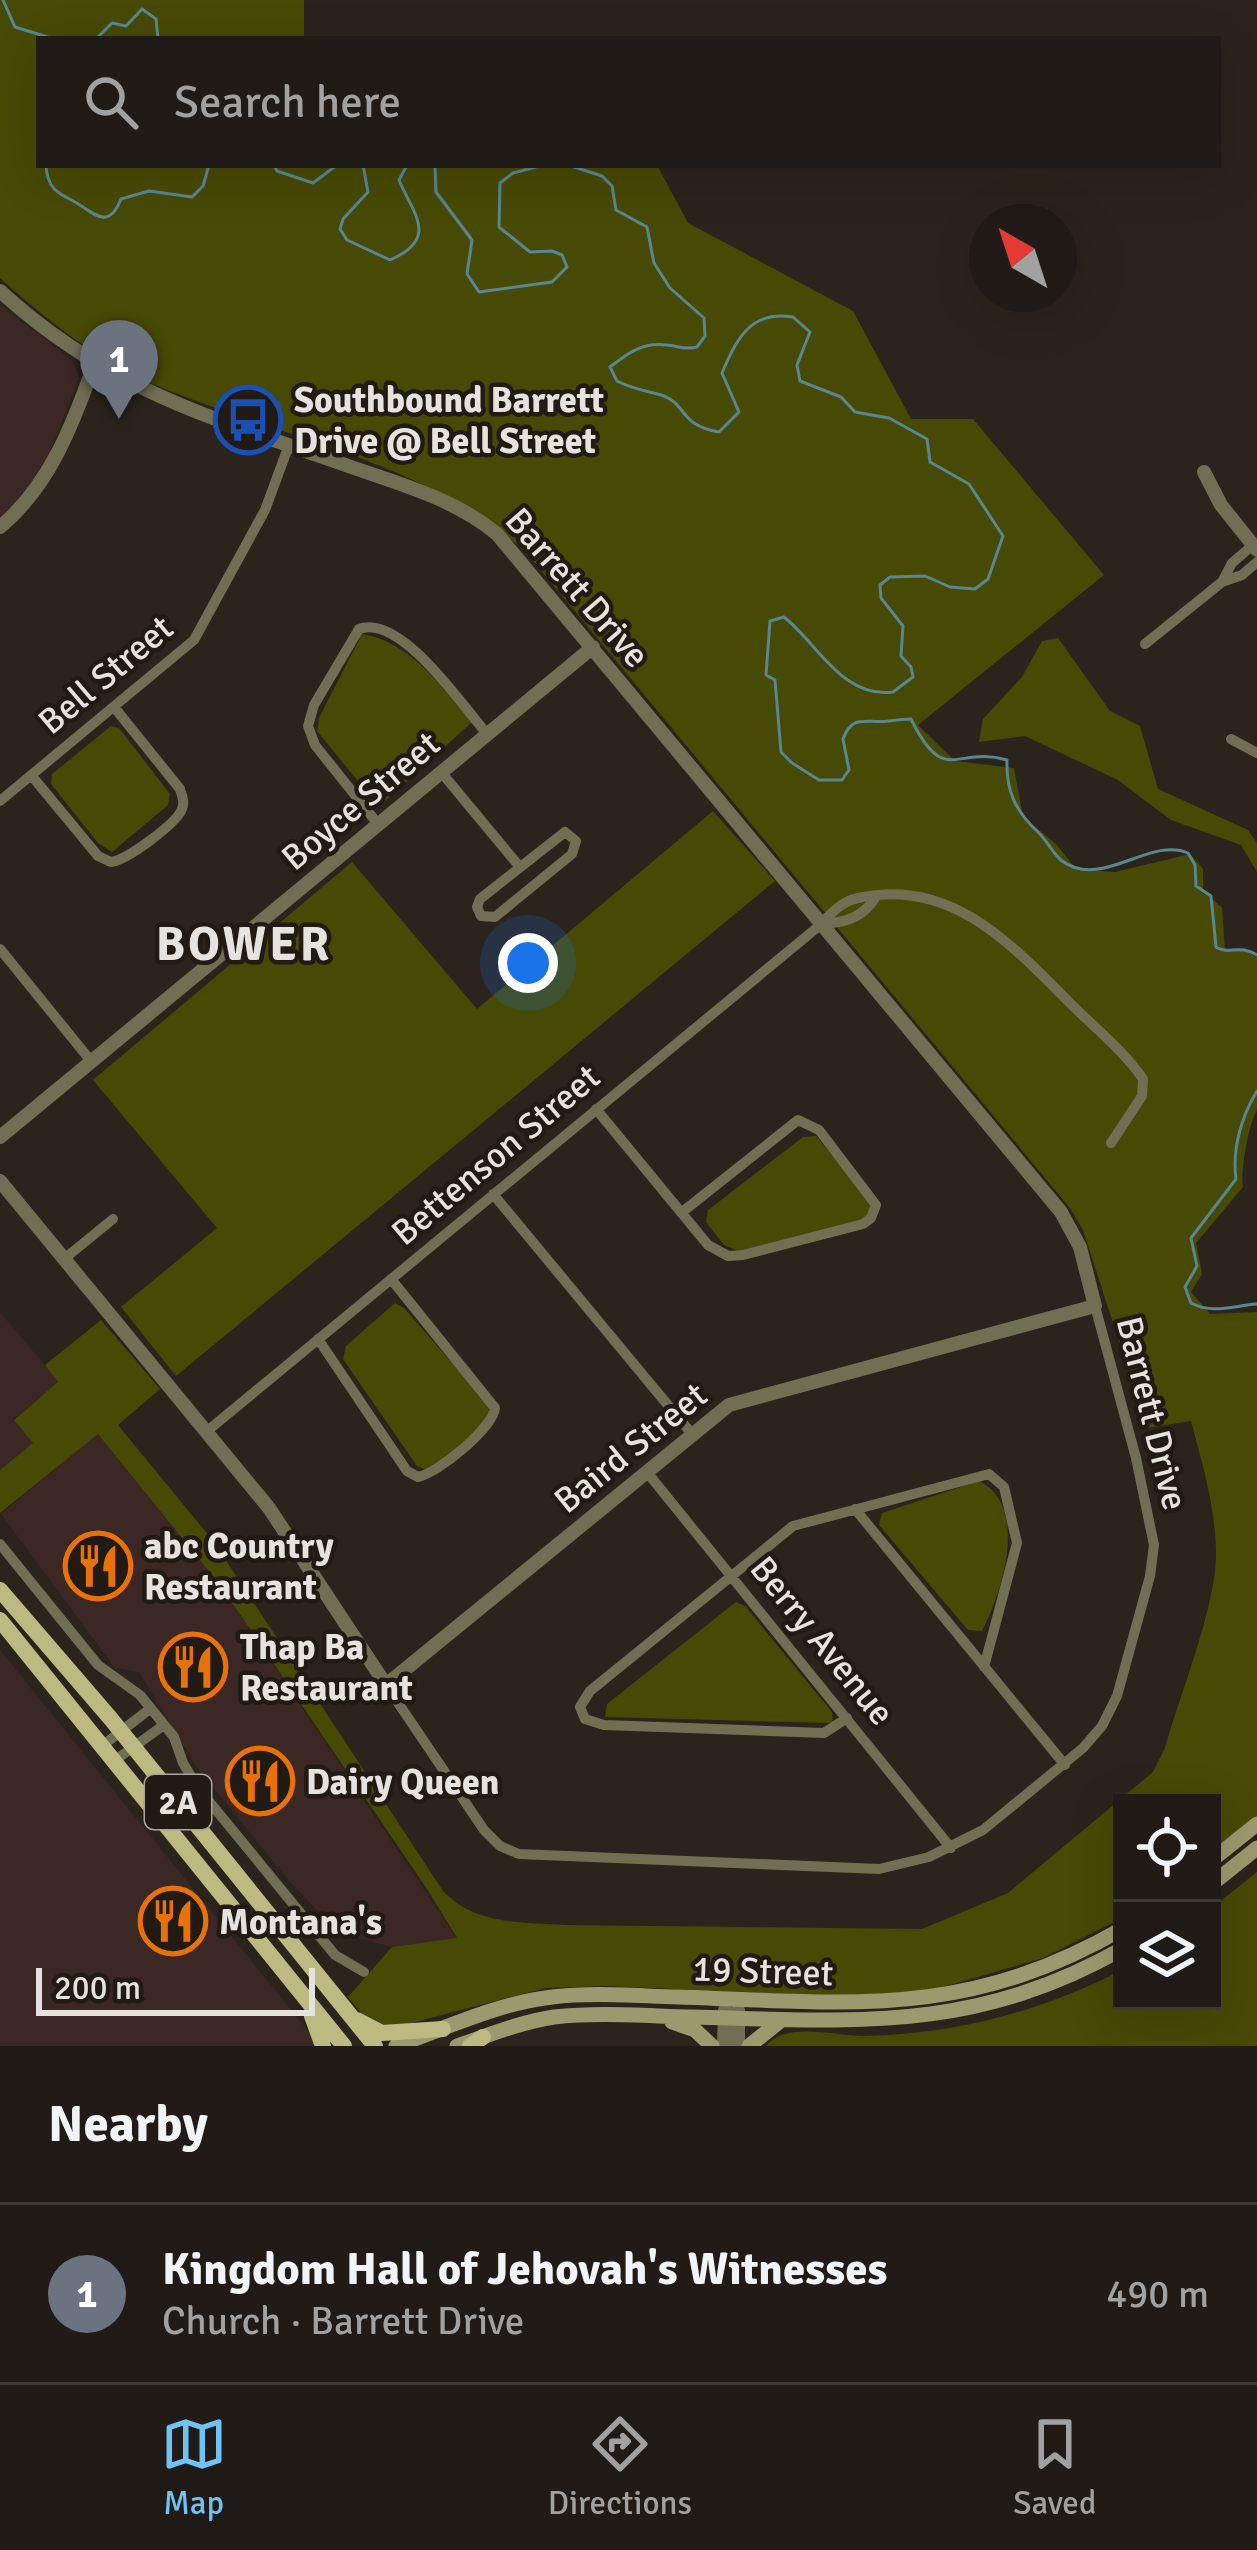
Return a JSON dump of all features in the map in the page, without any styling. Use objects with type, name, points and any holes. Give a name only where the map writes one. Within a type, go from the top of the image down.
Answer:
[{"type":"main road","name":"2A","points":[[0,1590],[375,2046]]},
{"type":"main road","name":"2A","points":[[0,1620],[344,2046]]},
{"type":"main road","points":[[1221,1854],[1257,1824]]},
{"type":"main road","points":[[1221,1877],[1257,1848]]},
{"type":"main road","name":"19 Street","points":[[396,2046],[548,1997],[875,2003],[932,1999],[1036,1971],[1113,1933]]},
{"type":"main road","name":"19 Street","points":[[457,2046],[554,2018],[892,2020],[967,2010],[1039,1988],[1113,1953]]},
{"type":"main road","points":[[298,1988],[323,2046]]},
{"type":"main road","points":[[652,2016],[695,2030],[712,2046]]},
{"type":"main road","points":[[352,2017],[382,2032],[443,2029]]},
{"type":"main road","points":[[749,2046],[763,2031],[784,2020]]},
{"type":"street","name":"Barrett Drive","points":[[0,292],[94,365],[203,416],[452,504],[515,552],[1061,1212],[1080,1247],[1152,1524],[1154,1556],[1113,1706],[1094,1736],[1065,1765],[982,1831],[913,1862],[866,1869],[519,1854],[500,1846],[484,1830],[281,1525],[0,1181]]},
{"type":"street","points":[[0,527],[26,505],[40,484],[73,421],[94,365]]},
{"type":"street","name":"Bell Street","points":[[0,801],[200,633],[265,510],[289,445]]},
{"type":"street","points":[[1204,472],[1221,506],[1255,547],[1232,563],[1222,582]]},
{"type":"street","points":[[1145,644],[1222,582],[1257,562]]},
{"type":"street","points":[[378,824],[315,745],[308,726],[314,705],[358,629],[383,628],[414,651],[487,734]]},
{"type":"street","name":"Boyce Street","points":[[0,1137],[593,647]]},
{"type":"street","points":[[31,776],[101,858],[117,862],[130,856],[177,816],[183,801],[177,786],[114,707]]},
{"type":"street","points":[[1232,739],[1257,753]]},
{"type":"street","points":[[441,772],[519,866]]},
{"type":"street","points":[[559,834],[569,834],[576,841],[572,854],[500,913],[489,919],[481,916],[480,899],[519,866],[559,834]]},
{"type":"street","name":"Bettenson Street","points":[[206,1432],[829,913],[857,898],[921,895],[969,914],[1053,986],[1139,1072],[1144,1084],[1142,1096],[1111,1143]]},
{"type":"street","points":[[0,949],[91,1061]]},
{"type":"street","points":[[596,1109],[681,1213],[712,1248],[736,1256],[862,1224],[871,1218],[876,1205],[819,1130],[802,1120],[789,1125],[681,1213]]},
{"type":"street","points":[[494,1194],[691,1433]]},
{"type":"street","points":[[64,1259],[113,1219]]},
{"type":"street","points":[[318,1339],[407,1471],[418,1477],[433,1472],[490,1424],[495,1408],[391,1279]]},
{"type":"street","name":"Baird Street","points":[[386,1684],[722,1408],[744,1398],[1095,1306]]},
{"type":"street","name":"Berry Avenue","points":[[646,1471],[951,1848]]},
{"type":"street","points":[[847,1718],[830,1731],[818,1732],[604,1725],[583,1716],[580,1706],[590,1691],[793,1526],[993,1475],[1002,1483],[1017,1543],[984,1667]]},
{"type":"street","points":[[854,1509],[1065,1765]]},
{"type":"street","points":[[0,1544],[98,1665],[135,1690],[151,1708],[178,1743],[198,1788],[335,1955],[364,1972]]},
{"type":"street","points":[[102,1746],[151,1708]]},
{"type":"street","points":[[115,1761],[164,1725]]},
{"type":"street","points":[[732,1999],[738,2046]]},
{"type":"street","points":[[724,2046],[732,2018]]},
{"type":"shaded area","points":[[0,0],[304,0],[304,36],[36,36],[36,168],[659,168],[688,223],[853,311],[911,419],[973,419],[1104,575],[918,725],[955,761],[1014,768],[1023,817],[1056,844],[1076,869],[1115,872],[1190,854],[1203,869],[1203,890],[1222,908],[1225,951],[1245,951],[1257,957],[1257,1110],[1246,1147],[1243,1187],[1196,1243],[1202,1274],[1191,1292],[1210,1314],[1257,1312],[1257,1818],[1221,1846],[1221,1794],[1127,1794],[1153,1772],[1165,1748],[1205,1621],[1215,1571],[1215,1533],[1191,1421],[1147,1428],[1083,1230],[1070,1208],[529,556],[493,525],[451,499],[354,456],[136,376],[36,310],[0,278]]},
{"type":"shaded area","points":[[0,305],[73,361],[79,378],[44,468],[29,492],[0,518]]},
{"type":"shaded area","points":[[362,634],[410,656],[472,722],[384,802],[370,796],[317,731],[319,718]]},
{"type":"shaded area","points":[[1058,638],[1110,711],[1140,726],[1158,789],[1248,830],[1257,843],[1257,872],[1241,845],[1171,820],[1118,780],[1025,736],[979,742],[983,719],[1022,677],[1042,641]]},
{"type":"shaded area","points":[[111,726],[119,728],[170,794],[168,805],[112,852],[98,843],[51,784],[52,774]]},
{"type":"shaded area","points":[[713,811],[775,881],[176,1376],[121,1307],[217,1228],[93,1080],[352,862],[477,1009]]},
{"type":"shaded area","points":[[816,1136],[869,1200],[872,1214],[866,1222],[744,1253],[724,1245],[706,1222],[708,1210],[803,1137]]},
{"type":"shaded area","points":[[395,1303],[489,1405],[490,1420],[431,1472],[417,1466],[343,1359],[346,1346]]},
{"type":"shaded area","points":[[0,1312],[59,1382],[14,1419],[33,1443],[0,1470]]},
{"type":"shaded area","points":[[101,1320],[160,1389],[118,1425],[214,1542],[443,1891],[469,1910],[515,1922],[564,1925],[922,1929],[1008,1893],[1113,1805],[1113,1923],[1043,1958],[933,1990],[864,1997],[605,1986],[546,1988],[388,2029],[363,2015],[348,1997],[392,1947],[457,1938],[427,1889],[220,1585],[98,1434],[0,1513],[0,1470],[33,1443],[14,1420],[58,1382],[45,1365]]},
{"type":"shaded area","points":[[98,1433],[220,1585],[457,1939],[392,1947],[338,1932],[289,1881],[196,1766],[139,1672],[115,1668],[1,1514]]},
{"type":"shaded area","points":[[979,1481],[995,1493],[1008,1529],[1003,1573],[982,1631],[968,1630],[879,1525],[882,1513]]},
{"type":"shaded area","points":[[736,1602],[745,1606],[832,1712],[833,1723],[605,1717],[607,1704]]},
{"type":"shaded area","points":[[0,1650],[318,2043],[316,2046],[0,2046]]},
{"type":"shaded area","points":[[1257,1872],[1257,2046],[766,2046],[775,2038],[798,2032],[863,2036],[964,2025],[1029,2009],[1113,1974],[1113,2010],[1221,2010],[1221,1901]]},
{"type":"waterway","points":[[3,0],[15,27],[44,36]]},
{"type":"waterway","points":[[99,36],[112,23],[126,26],[142,9],[156,19],[158,36]]},
{"type":"waterway","points":[[46,168],[58,192],[100,217],[111,215],[121,199],[149,191],[192,197],[203,186],[208,168]]},
{"type":"waterway","points":[[276,168],[313,183],[333,168]]},
{"type":"waterway","points":[[364,168],[368,192],[343,219],[340,229],[347,240],[390,260],[405,252],[419,234],[399,180],[405,168]]},
{"type":"waterway","points":[[435,168],[436,192],[472,240],[467,274],[479,292],[552,282],[567,267],[562,255],[530,252],[499,227],[500,183],[532,168]]},
{"type":"waterway","points":[[577,168],[602,176],[612,186],[616,210],[647,227],[654,263],[670,288],[704,318],[705,336],[697,347],[650,345],[636,350],[610,367],[617,381],[664,396],[697,425],[719,432],[739,412],[722,373],[740,338],[766,318],[793,317],[810,332],[797,365],[800,381],[841,397],[855,412],[889,418],[927,439],[930,462],[969,484],[1003,536],[988,579],[975,589],[950,587],[925,576],[890,577],[880,585],[881,598],[903,626],[901,656],[913,677],[893,692],[860,687],[832,667],[784,617],[770,621],[766,675],[775,680],[781,752],[819,780],[842,780],[849,770],[843,739],[851,726],[861,721],[911,719],[923,740],[943,758],[1007,760],[1010,791],[1018,808],[1062,861],[1093,870],[1158,851],[1188,853],[1195,865],[1196,886],[1211,896],[1216,947],[1257,955]]},
{"type":"waterway","points":[[1257,1091],[1239,1134],[1236,1179],[1191,1238],[1197,1266],[1185,1287],[1191,1303],[1200,1307],[1257,1304]]},
{"type":"place","name":"Kingdom Hall of Jehovah's Witnesses","points":[[119,419]]},
{"type":"place","name":"Southbound Barrett Drive @ Bell Street","points":[[248,420]]},
{"type":"place","name":"abc Country Restaurant","points":[[98,1566]]},
{"type":"place","name":"Thap Ba Restaurant","points":[[193,1667]]},
{"type":"place","name":"Dairy Queen","points":[[260,1781]]},
{"type":"place","name":"Montana's","points":[[173,1921]]},
{"type":"district","name":"BOWER","points":[[244,943]]}]
